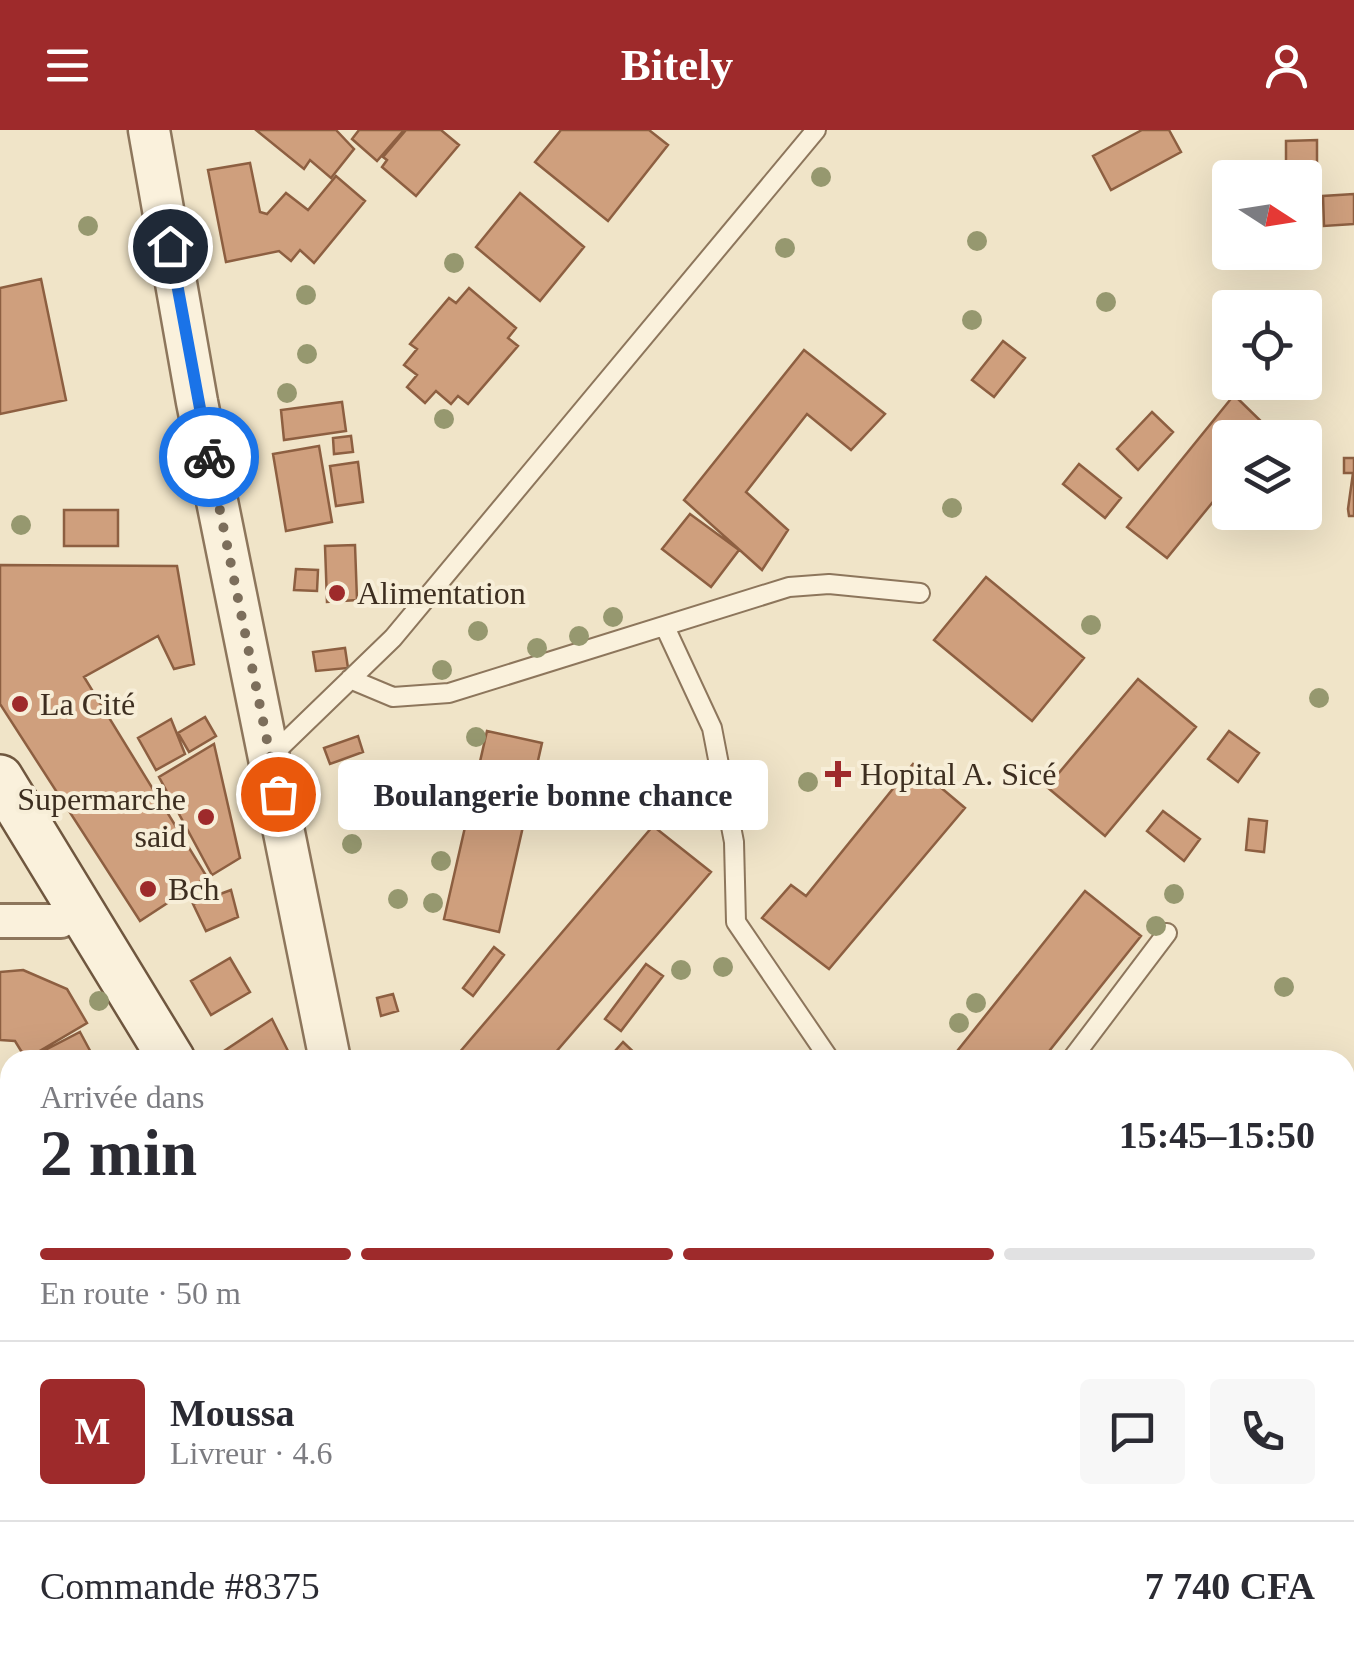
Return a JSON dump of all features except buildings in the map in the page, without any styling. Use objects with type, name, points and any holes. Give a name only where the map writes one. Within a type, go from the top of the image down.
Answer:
[{"type":"main road","points":[[0,778],[166,1050]]},
{"type":"main road","points":[[0,822],[141,1050]]},
{"type":"street","points":[[149,130],[197,402],[328,1050]]},
{"type":"street","points":[[0,921],[61,920]]},
{"type":"street","points":[[320,1019],[320,1050]]},
{"type":"lane","points":[[270,756],[393,638],[816,130]]},
{"type":"lane","points":[[350,679],[394,697],[449,692],[788,587],[829,584],[920,593]]},
{"type":"lane","points":[[665,627],[712,728],[734,842],[732,891],[736,922],[823,1050]]},
{"type":"lane","points":[[1079,1050],[1167,933]]},
{"type":"way so far","points":[[209,457],[278,794]]},
{"type":"place","name":"Alimentation","points":[[337,593]]},
{"type":"place","name":"La Cité","points":[[20,704]]},
{"type":"place","name":"Hopital A. Sicé","points":[[838,774]]},
{"type":"place","name":"Boulangerie bonne chance","points":[[278,794]]},
{"type":"place","name":"Supermarche said","points":[[206,817]]},
{"type":"place","name":"Bch","points":[[148,889]]},
{"type":"route","points":[[170,246],[209,457]]}]
